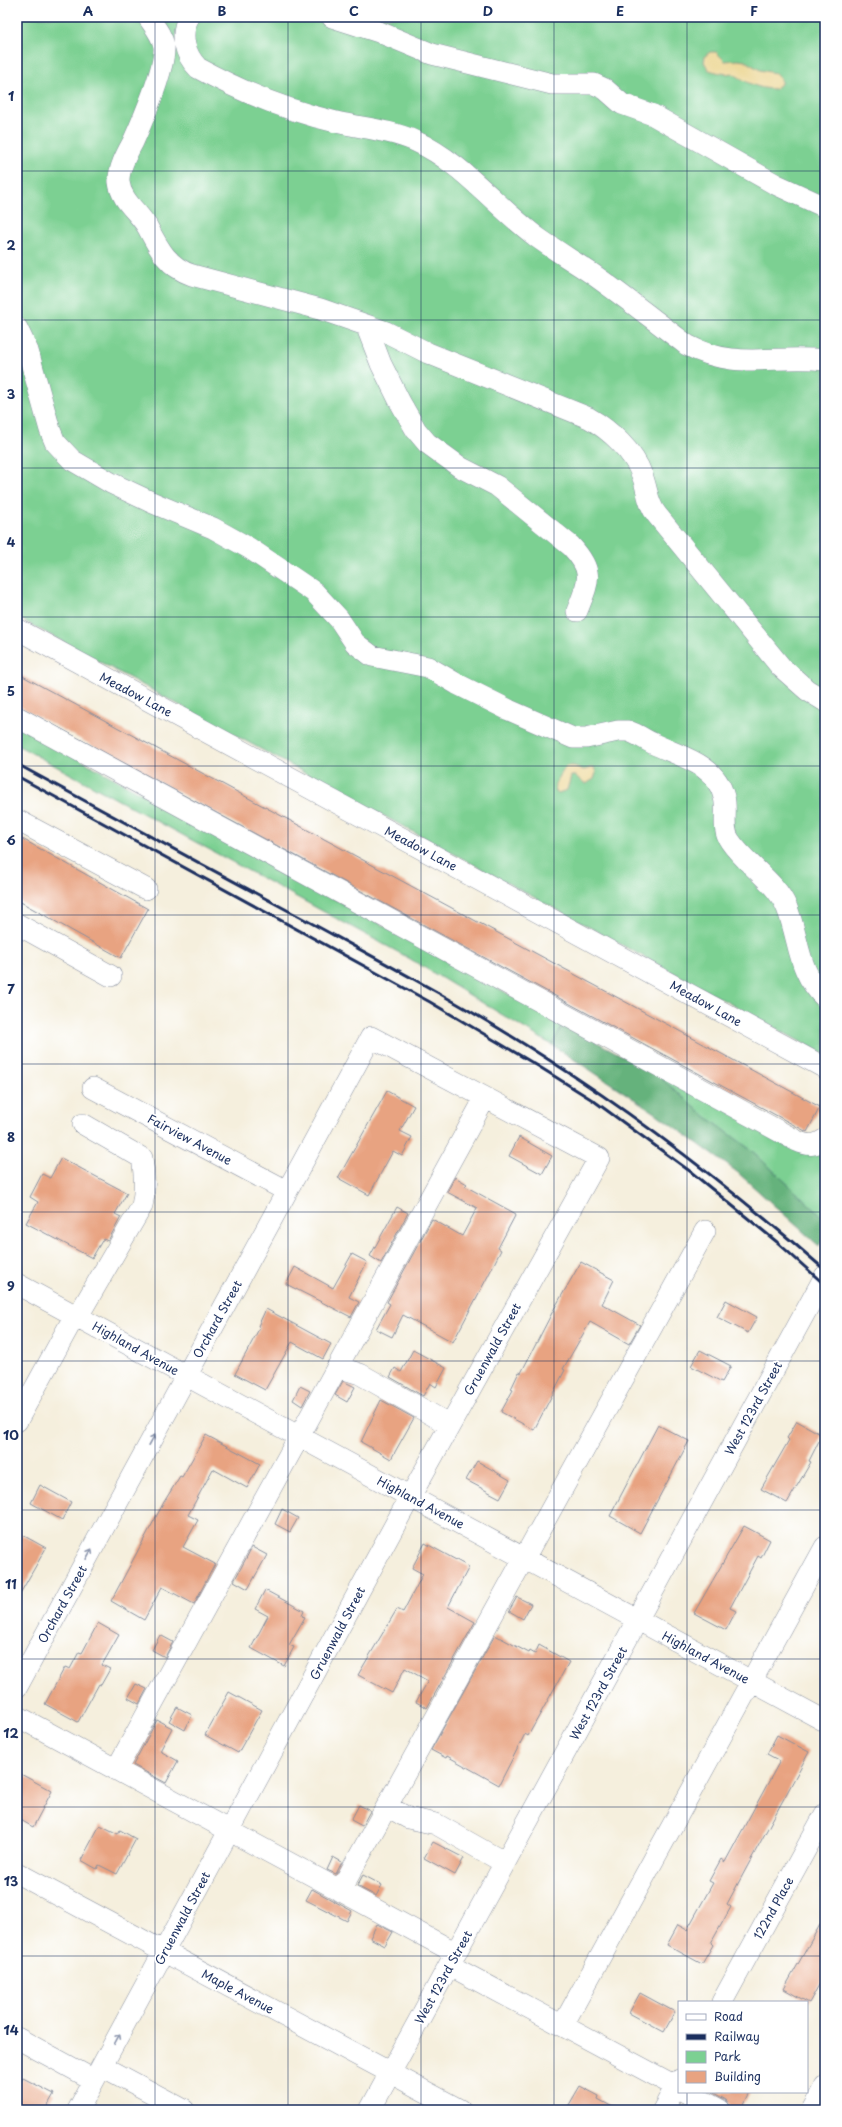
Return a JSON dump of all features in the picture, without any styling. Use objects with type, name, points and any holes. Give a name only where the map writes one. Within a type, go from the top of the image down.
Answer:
[{"type":"street","points":[[148,17],[162,37],[164,47],[153,93],[127,153],[119,180],[121,192],[146,224],[161,252],[172,265],[181,272],[320,309],[366,325],[601,424],[612,434],[637,464],[643,476],[650,507],[781,667],[802,686],[825,701]]},
{"type":"street","points":[[189,17],[186,23],[184,36],[186,50],[190,60],[198,68],[262,98],[335,122],[395,134],[432,150],[458,170],[537,238],[591,273],[687,345],[703,354],[718,359],[737,361],[787,358],[825,360]]},
{"type":"street","points":[[332,17],[379,32],[432,54],[552,84],[594,84],[605,89],[622,104],[653,115],[775,184],[825,208]]},
{"type":"street","points":[[366,325],[381,364],[400,402],[416,430],[427,443],[460,467],[497,486],[571,546],[581,557],[586,565],[587,584],[577,611]]},
{"type":"street","points":[[17,328],[28,351],[50,430],[63,452],[72,460],[111,483],[151,502],[213,528],[255,552],[314,592],[339,619],[355,643],[365,652],[383,658],[428,667],[457,684],[509,710],[573,738],[586,738],[618,731],[628,731],[690,759],[704,767],[716,780],[724,794],[726,806],[726,834],[737,850],[780,896],[787,908],[800,959],[808,978],[825,998]]},
{"type":"street","name":"Meadow Lane","points":[[17,629],[825,1068]]},
{"type":"street","points":[[17,718],[797,1141],[809,1145],[815,1145],[825,1139]]},
{"type":"street","points":[[17,820],[146,889]]},
{"type":"street","points":[[17,924],[111,976]]},
{"type":"street","name":"Orchard Street","points":[[17,1686],[372,1037],[485,1098]]},
{"type":"street","name":"Fairview Avenue","points":[[94,1088],[287,1191]]},
{"type":"street","points":[[116,1770],[485,1098]]},
{"type":"street","name":"Gruenwald Street","points":[[78,2110],[410,1497],[599,1158],[485,1098]]},
{"type":"street","points":[[17,1421],[76,1316],[142,1206],[145,1194],[145,1176],[142,1158],[83,1124]]},
{"type":"street","points":[[340,1891],[705,1231]]},
{"type":"street","name":"West 123rd Street","points":[[370,2110],[825,1276]]},
{"type":"street","name":"Highland Avenue","points":[[17,1284],[825,1721]]},
{"type":"street","points":[[337,1367],[360,1374],[450,1424]]},
{"type":"street","points":[[563,2026],[825,1547]]},
{"type":"street","points":[[17,1716],[340,1891],[563,2026],[678,2085]]},
{"type":"street","points":[[387,1806],[408,1818],[436,1824],[505,1863]]},
{"type":"street","name":"122nd Place","points":[[723,2001],[825,1814]]},
{"type":"street","name":"Maple Avenue","points":[[17,1873],[460,2110]]},
{"type":"street","points":[[17,2038],[184,2110]]},
{"type":"street","points":[[812,2110],[825,2086]]},
{"type":"street","points":[[663,2110],[678,2089]]},
{"type":"street","points":[[692,2093],[720,2110]]},
{"type":"green space","points":[[17,17],[825,17],[825,1055],[17,617]]},
{"type":"green space","points":[[17,725],[563,1024],[552,1045],[407,957],[17,745]]},
{"type":"green space","points":[[563,1024],[655,1073],[700,1112],[751,1150],[825,1219],[825,1234],[819,1246],[737,1172],[654,1112],[552,1045]]},
{"type":"green space","points":[[655,1073],[825,1158],[825,1219],[751,1150],[700,1112]]},
{"type":"sand","points":[[710,52],[716,52],[725,61],[745,61],[760,70],[775,73],[781,79],[781,84],[775,89],[762,88],[732,73],[729,74],[709,70],[704,62],[705,56]]},
{"type":"sand","points":[[566,766],[574,766],[584,770],[594,767],[596,773],[594,779],[586,784],[575,776],[571,776],[567,790],[558,793],[555,790],[555,784]]},
{"type":"building","points":[[17,673],[820,1107],[807,1132],[17,705]]},
{"type":"building","points":[[17,836],[148,909],[121,958],[17,900]]},
{"type":"building","points":[[387,1091],[414,1106],[400,1131],[412,1137],[402,1156],[393,1151],[369,1195],[338,1178]]},
{"type":"building","points":[[519,1137],[552,1156],[542,1174],[509,1156]]},
{"type":"building","points":[[61,1158],[127,1193],[115,1214],[121,1217],[108,1241],[103,1239],[92,1258],[26,1223],[38,1202],[30,1197],[42,1174],[50,1178]]},
{"type":"building","points":[[455,1177],[467,1184],[465,1186],[516,1214],[498,1248],[501,1250],[453,1342],[403,1315],[392,1337],[376,1329],[390,1304],[387,1302],[432,1219],[462,1236],[477,1208],[447,1192]]},
{"type":"building","points":[[397,1207],[408,1213],[381,1263],[370,1256]]},
{"type":"building","points":[[352,1254],[367,1262],[349,1297],[359,1302],[351,1317],[286,1284],[295,1267],[333,1288]]},
{"type":"building","points":[[581,1262],[614,1280],[602,1304],[640,1325],[629,1344],[590,1322],[563,1369],[565,1370],[534,1430],[501,1412],[513,1390],[511,1389],[519,1372],[521,1373],[554,1309]]},
{"type":"building","points":[[726,1300],[757,1317],[748,1333],[717,1317]]},
{"type":"building","points":[[266,1309],[331,1344],[323,1359],[292,1342],[265,1390],[235,1374],[260,1327],[258,1326]]},
{"type":"building","points":[[413,1350],[446,1368],[436,1387],[430,1383],[423,1396],[390,1377],[395,1368],[401,1372]]},
{"type":"building","points":[[700,1350],[731,1366],[722,1382],[691,1366]]},
{"type":"building","points":[[343,1381],[355,1387],[347,1402],[335,1395]]},
{"type":"building","points":[[300,1386],[310,1391],[302,1406],[293,1400]]},
{"type":"building","points":[[381,1400],[414,1418],[391,1459],[361,1442]]},
{"type":"building","points":[[797,1421],[822,1435],[809,1461],[811,1462],[787,1503],[761,1489],[789,1440],[787,1438]]},
{"type":"building","points":[[658,1425],[689,1441],[640,1533],[610,1516]]},
{"type":"building","points":[[206,1435],[260,1464],[247,1488],[213,1469],[188,1515],[198,1520],[183,1547],[215,1564],[194,1604],[162,1587],[144,1620],[111,1601],[164,1502],[180,1476],[182,1477]]},
{"type":"building","points":[[477,1461],[510,1480],[500,1498],[466,1480]]},
{"type":"building","points":[[40,1485],[71,1502],[62,1520],[31,1503]]},
{"type":"building","points":[[282,1509],[298,1518],[290,1532],[275,1524]]},
{"type":"building","points":[[744,1526],[770,1540],[761,1558],[758,1556],[730,1608],[736,1611],[726,1630],[694,1613]]},
{"type":"building","points":[[17,1532],[46,1548],[17,1599]]},
{"type":"building","points":[[425,1543],[469,1567],[448,1607],[475,1622],[427,1708],[416,1702],[428,1681],[405,1668],[392,1693],[358,1675],[397,1609],[403,1612],[423,1574],[412,1568]]},
{"type":"building","points":[[252,1547],[267,1555],[248,1589],[234,1581]]},
{"type":"building","points":[[265,1590],[304,1611],[302,1616],[305,1617],[289,1645],[294,1647],[284,1666],[251,1648],[268,1616],[255,1609]]},
{"type":"building","points":[[517,1597],[531,1604],[523,1619],[509,1611]]},
{"type":"building","points":[[98,1623],[119,1635],[102,1665],[110,1669],[101,1685],[99,1684],[78,1722],[45,1704],[65,1667],[70,1669],[79,1652],[82,1653]]},
{"type":"building","points":[[160,1635],[173,1642],[165,1657],[152,1650]]},
{"type":"building","points":[[495,1635],[529,1653],[530,1651],[535,1654],[539,1645],[569,1662],[528,1736],[525,1734],[499,1785],[447,1756],[446,1758],[431,1750]]},
{"type":"building","points":[[136,1684],[147,1689],[139,1704],[128,1698]]},
{"type":"building","points":[[229,1692],[262,1710],[238,1753],[205,1735]]},
{"type":"building","points":[[177,1707],[192,1715],[185,1730],[169,1721]]},
{"type":"building","points":[[157,1720],[172,1728],[160,1751],[178,1761],[166,1783],[133,1765]]},
{"type":"building","points":[[777,1735],[809,1752],[727,1904],[731,1907],[711,1943],[713,1945],[702,1964],[667,1945],[678,1925],[687,1930],[713,1883],[709,1881],[721,1859],[725,1862],[780,1761],[767,1754]]},
{"type":"building","points":[[17,1772],[52,1791],[33,1827],[17,1818]]},
{"type":"building","points":[[359,1805],[370,1811],[362,1826],[351,1820]]},
{"type":"building","points":[[100,1825],[118,1834],[120,1830],[136,1839],[117,1874],[99,1865],[97,1869],[81,1860]]},
{"type":"building","points":[[433,1842],[464,1858],[455,1875],[424,1858]]},
{"type":"building","points":[[333,1857],[342,1862],[336,1874],[327,1870]]},
{"type":"building","points":[[363,1875],[382,1885],[376,1896],[357,1886]]},
{"type":"building","points":[[312,1889],[352,1911],[347,1921],[306,1900]]},
{"type":"building","points":[[825,1916],[825,1974],[809,2003],[808,2001],[784,1989]]},
{"type":"building","points":[[377,1924],[393,1932],[385,1946],[370,1938]]},
{"type":"building","points":[[640,1993],[675,2012],[664,2032],[629,2013]]},
{"type":"building","points":[[23,2078],[54,2094],[45,2110],[17,2110],[17,2089]]},
{"type":"building","points":[[580,2086],[599,2096],[598,2099],[618,2110],[566,2110]]},
{"type":"building","points":[[714,2093],[750,2093],[741,2110],[731,2107],[726,2100]]},
{"type":"railway","points":[[17,764],[402,972],[518,1040],[583,1082],[655,1132],[758,1213],[825,1270]]},
{"type":"railway","points":[[17,776],[430,1002],[594,1101],[691,1172],[777,1242],[825,1285]]}]
